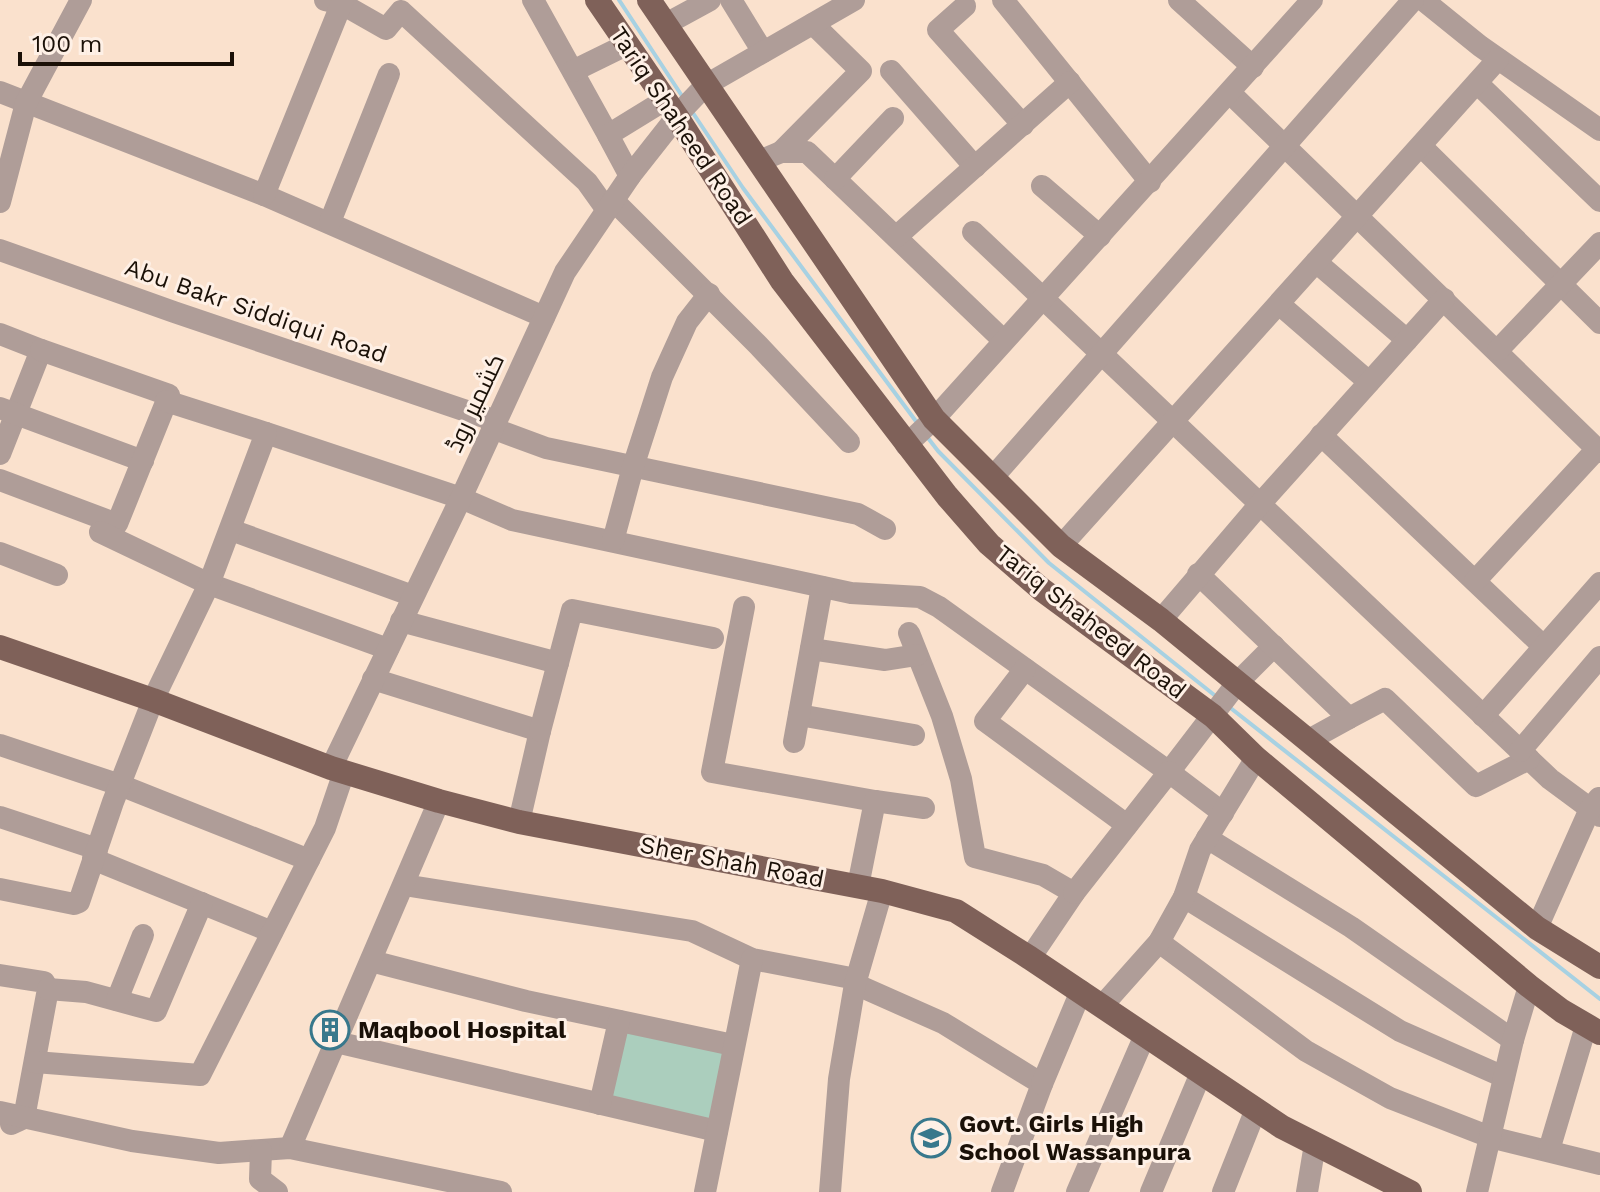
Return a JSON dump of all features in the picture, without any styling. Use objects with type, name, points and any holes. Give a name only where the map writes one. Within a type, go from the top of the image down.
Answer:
[{"type":"main road","name":"Tariq Shaheed Road","points":[[597,0],[674,109],[782,281],[920,433],[993,477],[1061,546],[1161,620],[1236,685],[1309,740],[1537,928],[1600,967]]},
{"type":"main road","name":"Tariq Shaheed Road","points":[[649,0],[706,85],[770,156],[920,433],[989,544],[1031,580],[1215,714],[1256,758],[1529,986],[1593,1029]]},
{"type":"main road","name":"Sher Shah Road","points":[[0,647],[153,700],[337,770],[439,801],[519,822],[870,889],[956,911],[1256,1109],[1315,1144],[1410,1192]]},
{"type":"street","points":[[0,202],[26,103],[81,0]]},
{"type":"street","points":[[533,0],[630,176]]},
{"type":"street","points":[[666,24],[710,0]]},
{"type":"street","points":[[731,0],[763,52]]},
{"type":"street","name":"کشمیر روڈ","points":[[35,1062],[200,1075],[325,828],[337,770],[373,679],[565,272],[674,109],[706,85],[854,0]]},
{"type":"street","points":[[1003,0],[1150,182]]},
{"type":"street","points":[[1179,0],[1253,67]]},
{"type":"street","points":[[920,433],[1312,0]]},
{"type":"street","points":[[993,477],[1413,0]]},
{"type":"street","points":[[1423,0],[1498,59],[1600,130]]},
{"type":"street","points":[[264,195],[337,1],[386,29],[401,11],[709,294],[849,442]]},
{"type":"street","points":[[965,6],[938,30],[1023,125]]},
{"type":"street","points":[[770,156],[861,71],[813,24]]},
{"type":"street","points":[[573,71],[626,45]]},
{"type":"street","points":[[1061,546],[1498,59]]},
{"type":"street","points":[[891,71],[975,167]]},
{"type":"street","points":[[330,222],[389,74]]},
{"type":"street","points":[[896,237],[1070,82]]},
{"type":"street","points":[[1477,83],[1600,201]]},
{"type":"street","points":[[0,92],[330,222],[544,317]]},
{"type":"street","points":[[1230,93],[1598,450],[1475,581]]},
{"type":"street","points":[[608,135],[674,109]]},
{"type":"street","points":[[835,179],[893,118]]},
{"type":"street","points":[[1421,146],[1600,323]]},
{"type":"street","points":[[770,156],[807,152],[1003,340]]},
{"type":"street","points":[[1042,186],[1100,236]]},
{"type":"street","points":[[973,232],[1044,296],[1172,423],[1342,579],[1524,755],[1550,779],[1597,808],[1537,928]]},
{"type":"street","points":[[1498,350],[1600,243]]},
{"type":"street","name":"Abu Bakr Siddiqui Road","points":[[0,250],[494,424],[546,448],[858,514],[885,529]]},
{"type":"street","points":[[1316,262],[1407,340]]},
{"type":"street","points":[[613,541],[662,377],[687,322],[709,294]]},
{"type":"street","points":[[1161,620],[1198,574],[1444,299]]},
{"type":"street","points":[[1279,304],[1369,382]]},
{"type":"street","points":[[0,334],[169,395],[117,524],[0,480]]},
{"type":"street","points":[[0,454],[7,411],[41,350]]},
{"type":"street","points":[[166,401],[461,498],[512,520],[851,593],[920,597],[1223,813]]},
{"type":"street","points":[[7,411],[143,461]]},
{"type":"street","points":[[0,889],[77,904],[153,700],[209,584],[266,433]]},
{"type":"street","points":[[1321,435],[1543,646]]},
{"type":"street","points":[[231,530],[413,596]]},
{"type":"street","points":[[100,532],[209,584],[388,649]]},
{"type":"street","points":[[0,553],[57,575]]},
{"type":"street","points":[[1198,574],[1349,718]]},
{"type":"street","points":[[1483,716],[1600,583]]},
{"type":"street","points":[[794,742],[822,587]]},
{"type":"street","points":[[744,607],[712,772],[924,808]]},
{"type":"street","points":[[519,822],[572,610],[713,638]]},
{"type":"street","points":[[401,621],[558,663]]},
{"type":"street","points":[[909,633],[942,716],[961,779],[975,857],[1043,875],[1074,893]]},
{"type":"street","points":[[1030,958],[1074,893],[1236,685],[1274,646]]},
{"type":"street","points":[[811,649],[885,660],[917,655]]},
{"type":"street","points":[[1309,740],[1385,699],[1476,786],[1524,755],[1600,657]]},
{"type":"street","points":[[1025,669],[985,721],[1127,825]]},
{"type":"street","points":[[373,679],[540,731]]},
{"type":"street","points":[[799,715],[914,735]]},
{"type":"street","points":[[0,745],[120,785],[309,860]]},
{"type":"street","points":[[1102,1006],[1159,942],[1184,897],[1200,850],[1256,758]]},
{"type":"street","points":[[290,1148],[439,801]]},
{"type":"street","points":[[830,1192],[839,1079],[870,889],[875,801]]},
{"type":"street","points":[[0,817],[95,854],[272,932]]},
{"type":"street","points":[[1207,838],[1351,927],[1513,1040]]},
{"type":"street","points":[[404,885],[692,931],[752,959],[855,982],[943,1023],[1042,1084]]},
{"type":"street","points":[[1184,897],[1400,1031],[1504,1077]]},
{"type":"street","points":[[48,989],[86,992],[156,1011],[202,903]]},
{"type":"street","points":[[117,1000],[143,935]]},
{"type":"street","points":[[1159,942],[1306,1051],[1390,1098],[1490,1137],[1600,1164]]},
{"type":"street","points":[[705,1192],[752,959]]},
{"type":"street","points":[[371,961],[526,1001],[733,1045]]},
{"type":"street","points":[[0,975],[44,982],[48,989],[24,1118]]},
{"type":"street","points":[[1477,1192],[1529,986]]},
{"type":"street","points":[[1002,1192],[1081,991]]},
{"type":"street","points":[[600,1104],[619,1021]]},
{"type":"street","points":[[1549,1150],[1593,1029]]},
{"type":"street","points":[[1077,1192],[1145,1035]]},
{"type":"street","points":[[336,1042],[717,1131]]},
{"type":"street","points":[[1151,1192],[1201,1073]]},
{"type":"street","points":[[1223,1192],[1256,1109]]},
{"type":"street","points":[[0,1112],[132,1141],[219,1153],[290,1148],[461,1188],[501,1192]]},
{"type":"street","points":[[0,1126],[24,1118]]},
{"type":"street","points":[[1307,1192],[1315,1144]]},
{"type":"street","points":[[261,1151],[260,1179],[277,1192]]},
{"type":"green space","points":[[619,1021],[733,1045],[717,1131],[600,1104]]},
{"type":"waterway","points":[[619,0],[684,99]]},
{"type":"waterway","points":[[691,110],[743,188],[918,424]]},
{"type":"waterway","points":[[928,438],[1049,563],[1218,698]]},
{"type":"waterway","points":[[1228,706],[1600,999]]},
{"type":"place","name":"Maqbool Hospital","points":[[330,1030]]},
{"type":"place","name":"Govt. Girls High School Wassanpura","points":[[931,1138]]}]
